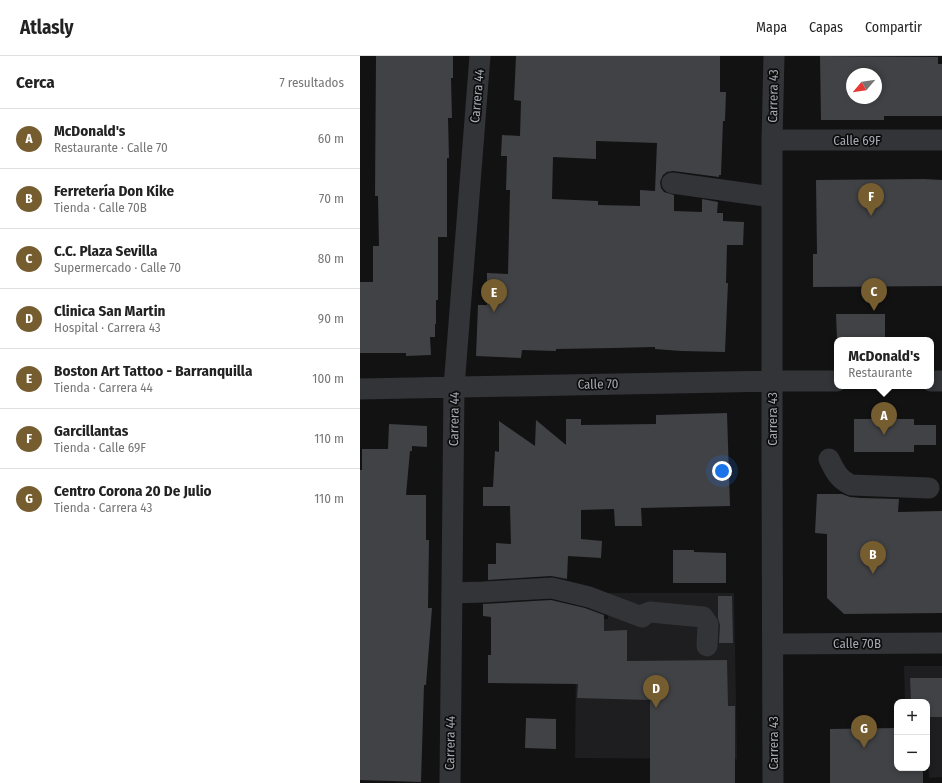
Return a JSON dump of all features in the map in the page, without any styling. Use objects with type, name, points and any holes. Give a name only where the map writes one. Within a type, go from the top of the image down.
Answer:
[{"type":"street","name":"Carrera 44","points":[[450,783],[454,387],[480,56]]},
{"type":"street","name":"Carrera 43","points":[[773,783],[772,140],[774,56]]},
{"type":"street","name":"Calle 69F","points":[[772,140],[942,140]]},
{"type":"street","points":[[672,183],[772,197]]},
{"type":"street","name":"Calle 70","points":[[360,389],[834,381]]},
{"type":"street","points":[[829,459],[842,481],[851,485],[929,488]]},
{"type":"street","points":[[452,593],[552,588],[589,597],[642,617],[650,612],[703,617],[708,624],[707,646]]},
{"type":"street","name":"Calle 70B","points":[[773,644],[942,643]]},
{"type":"shaded area","points":[[607,593],[734,593],[737,759],[575,758],[576,658],[598,619],[608,619]]},
{"type":"shaded area","points":[[904,666],[942,666],[942,777],[929,778],[930,699],[905,699]]},
{"type":"building","points":[[376,56],[453,56],[453,78],[451,78],[452,118],[448,118],[449,158],[447,158],[447,237],[438,237],[438,300],[436,300],[435,337],[430,337],[431,355],[406,356],[406,353],[360,353],[360,282],[373,282],[373,246],[379,246],[378,196],[375,196]]},
{"type":"building","points":[[516,56],[720,56],[720,92],[726,92],[725,121],[723,121],[721,175],[719,175],[719,177],[673,171],[667,172],[663,175],[660,182],[661,188],[664,192],[674,195],[674,211],[702,212],[702,199],[718,202],[717,213],[723,213],[723,221],[744,222],[743,245],[727,245],[726,283],[728,283],[725,352],[681,351],[655,349],[655,347],[556,349],[556,351],[522,350],[521,358],[476,356],[478,305],[487,305],[487,273],[508,274],[510,190],[506,190],[507,156],[501,156],[502,135],[520,136],[521,101],[514,100]],"holes":[[[596,141],[657,143],[655,191],[640,190],[640,206],[598,205],[598,201],[552,199],[553,157],[596,159]]]},
{"type":"building","points":[[820,56],[938,57],[938,64],[942,64],[942,116],[884,116],[884,120],[821,120]]},
{"type":"building","points":[[816,180],[942,180],[942,286],[813,287],[813,254],[817,254]]},
{"type":"building","points":[[836,314],[885,314],[885,337],[837,337]]},
{"type":"building","points":[[727,413],[730,506],[641,508],[642,526],[615,526],[614,509],[581,510],[581,539],[602,541],[601,558],[568,556],[567,579],[551,576],[488,580],[488,564],[496,564],[496,543],[511,544],[510,506],[483,506],[483,487],[493,487],[495,451],[499,452],[499,421],[535,446],[536,420],[566,445],[566,419],[581,419],[581,425],[656,424],[656,415]]},
{"type":"building","points":[[854,419],[914,419],[914,425],[936,425],[936,445],[914,445],[914,452],[854,452]]},
{"type":"building","points":[[389,424],[427,426],[427,447],[412,446],[412,451],[410,451],[406,495],[426,495],[426,540],[429,540],[428,608],[432,608],[426,685],[424,685],[421,782],[360,780],[360,470],[362,470],[362,449],[388,449]]},
{"type":"building","points":[[817,494],[842,494],[850,497],[861,498],[899,499],[898,512],[942,511],[942,613],[844,614],[827,598],[827,534],[815,533]]},
{"type":"building","points":[[673,550],[726,553],[726,583],[673,583]]},
{"type":"building","points":[[718,596],[732,596],[733,643],[719,643],[720,625],[718,618]]},
{"type":"building","points":[[551,600],[585,608],[604,615],[604,631],[627,630],[627,661],[727,660],[728,706],[735,706],[735,783],[650,783],[650,700],[577,698],[578,684],[488,683],[488,655],[491,655],[491,617],[483,616],[483,604]]},
{"type":"building","points":[[910,678],[942,678],[942,717],[930,717],[930,699],[911,699]]},
{"type":"building","points":[[526,718],[556,719],[556,749],[525,748]]},
{"type":"building","points":[[894,728],[894,771],[923,771],[923,783],[830,783],[830,729]]},
{"type":"place","name":"Garcillantas","points":[[871,216]]},
{"type":"place","name":"C.C. Plaza Sevilla","points":[[874,311]]},
{"type":"place","name":"Boston Art Tattoo - Barranquilla","points":[[494,312]]},
{"type":"place","name":"McDonald's","points":[[884,435]]},
{"type":"place","name":"Ferretería Don Kike","points":[[873,574]]},
{"type":"place","name":"Clinica San Martin","points":[[656,708]]},
{"type":"place","name":"Centro Corona 20 De Julio","points":[[864,748]]}]
